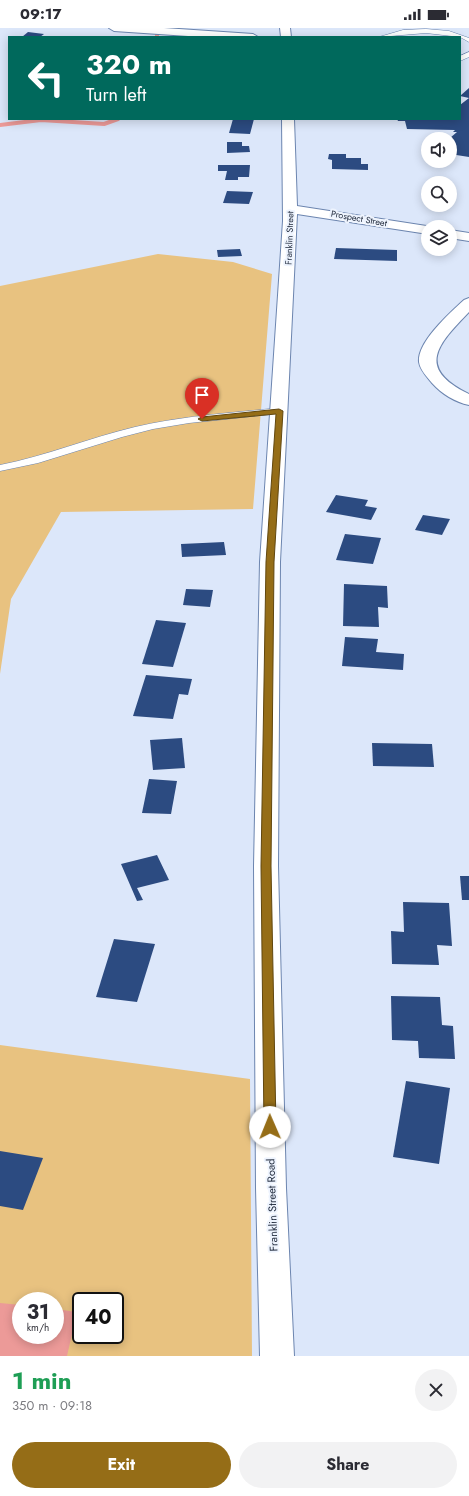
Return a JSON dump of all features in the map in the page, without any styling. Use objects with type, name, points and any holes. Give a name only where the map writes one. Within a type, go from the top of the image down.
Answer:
[{"type":"street","points":[[114,28],[238,36]]},
{"type":"street","name":"Franklin Street","points":[[283,358],[290,209],[288,120]]},
{"type":"street","name":"Prospect Street","points":[[290,209],[320,212],[421,229]]},
{"type":"street","points":[[457,235],[469,237]]},
{"type":"street","points":[[469,303],[434,341],[428,356],[429,369],[441,383],[460,396],[469,400]]},
{"type":"street","name":"Franklin Street Road","points":[[277,1356],[271,1180],[266,866],[270,562],[283,358]]},
{"type":"lane","points":[[390,28],[400,32]]},
{"type":"lane","points":[[386,36],[400,32],[438,31],[460,36]]},
{"type":"lane","points":[[0,468],[32,462],[84,444],[162,424],[279,411]]},
{"type":"shaded area","points":[[158,254],[233,262],[272,274],[253,509],[61,512],[11,599],[0,674],[0,286]]},
{"type":"shaded area","points":[[0,1045],[250,1079],[252,1356],[0,1356]]},
{"type":"shaded area","points":[[0,1303],[12,1304],[12,1344],[64,1344],[64,1310],[72,1311],[72,1334],[67,1356],[0,1356]]},
{"type":"building","points":[[28,32],[44,34],[41,36],[23,36]]},
{"type":"building","points":[[469,88],[469,98],[461,95]]},
{"type":"building","points":[[469,98],[469,157],[457,155],[457,132],[453,132],[455,130],[407,129],[405,121],[398,120],[461,120],[461,104]]},
{"type":"building","points":[[233,120],[254,120],[250,134],[229,133]]},
{"type":"building","points":[[227,142],[242,142],[242,146],[249,146],[250,152],[227,153]]},
{"type":"building","points":[[329,154],[346,154],[346,158],[361,158],[361,164],[368,164],[368,170],[332,169],[332,160],[328,159]]},
{"type":"building","points":[[218,165],[250,165],[249,177],[238,177],[238,180],[225,180],[227,171],[218,171]]},
{"type":"building","points":[[227,191],[253,192],[249,204],[223,203]]},
{"type":"building","points":[[336,248],[397,250],[397,261],[334,259]]},
{"type":"building","points":[[240,249],[242,256],[218,257],[217,250]]},
{"type":"building","points":[[336,495],[368,500],[365,506],[377,508],[371,520],[326,512]]},
{"type":"building","points":[[423,515],[450,519],[442,535],[415,530]]},
{"type":"building","points":[[345,534],[381,538],[373,564],[336,560]]},
{"type":"building","points":[[224,542],[226,555],[182,557],[181,544]]},
{"type":"building","points":[[344,584],[387,586],[388,608],[378,607],[379,627],[343,626]]},
{"type":"building","points":[[186,589],[213,590],[210,607],[183,605]]},
{"type":"building","points":[[156,620],[186,623],[173,667],[142,664]]},
{"type":"building","points":[[345,637],[378,639],[376,652],[404,654],[403,670],[342,666]]},
{"type":"building","points":[[146,675],[192,679],[188,695],[179,694],[173,719],[133,716]]},
{"type":"building","points":[[182,738],[185,768],[153,770],[150,740]]},
{"type":"building","points":[[372,743],[432,744],[434,767],[373,766]]},
{"type":"building","points":[[149,779],[177,781],[171,814],[142,813]]},
{"type":"building","points":[[157,855],[169,880],[137,888],[143,900],[137,901],[121,864]]},
{"type":"building","points":[[460,876],[469,876],[469,900],[462,900]]},
{"type":"building","points":[[403,902],[449,903],[452,946],[437,945],[439,965],[392,964],[391,931],[404,932]]},
{"type":"building","points":[[114,939],[155,944],[137,1002],[96,997]]},
{"type":"building","points":[[391,996],[440,997],[442,1025],[453,1026],[455,1059],[419,1058],[418,1041],[392,1040]]},
{"type":"building","points":[[406,1081],[450,1088],[439,1164],[393,1157]]},
{"type":"building","points":[[0,1151],[43,1158],[23,1210],[0,1206]]},
{"type":"waterway","points":[[157,28],[157,36]]},
{"type":"waterway","points":[[0,125],[41,120]]},
{"type":"waterway","points":[[41,120],[104,124],[115,120]]},
{"type":"route","points":[[202,419],[279,411],[278,450],[270,562],[266,866],[270,1127]]}]
